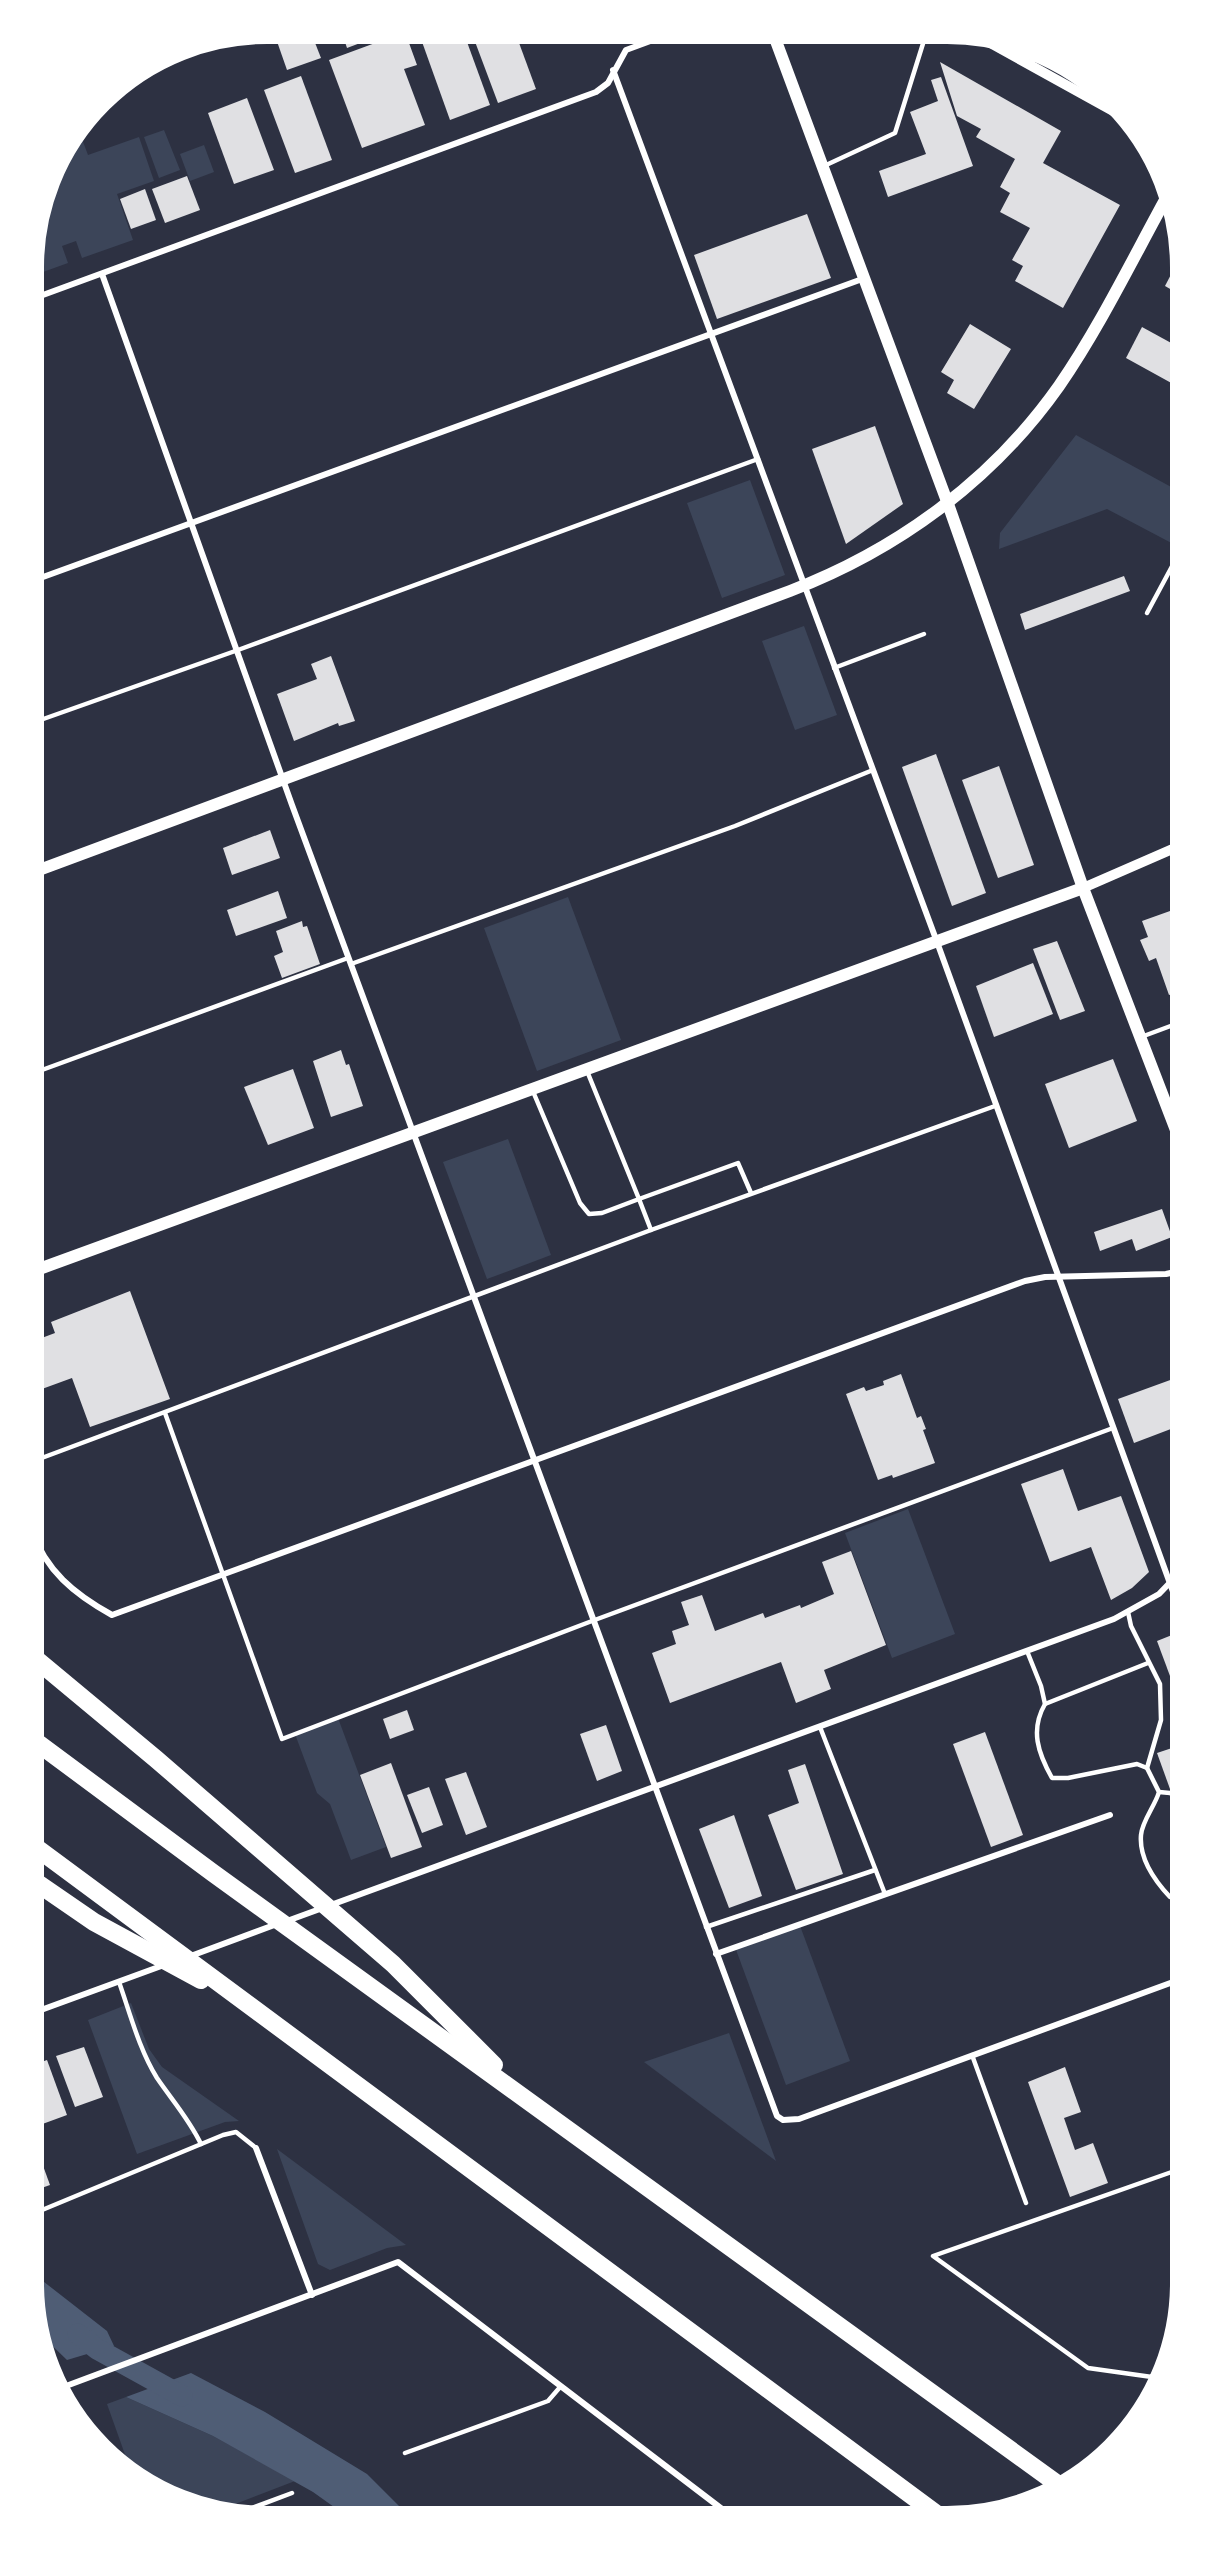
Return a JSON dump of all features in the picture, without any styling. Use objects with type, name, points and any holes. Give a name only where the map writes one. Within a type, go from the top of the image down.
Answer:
[{"type":"highway","points":[[40,1663],[393,1964],[533,2104]]},
{"type":"highway","points":[[40,1745],[213,1873],[1055,2482]]},
{"type":"highway","points":[[40,1850],[931,2510]]},
{"type":"highway","points":[[40,1885],[94,1922],[257,2011]]},
{"type":"main road","points":[[776,40],[866,278],[948,504],[1083,888],[1174,1126]]},
{"type":"main road","points":[[40,870],[805,585],[878,551],[948,504],[1011,442],[1058,387],[1086,343],[1164,203]]},
{"type":"main road","points":[[40,1269],[1083,888]]},
{"type":"street","points":[[40,296],[596,92],[608,83],[626,50],[653,40]]},
{"type":"street","points":[[995,46],[1108,108]]},
{"type":"street","points":[[614,70],[937,942],[1174,1595]]},
{"type":"street","points":[[102,274],[283,780],[476,1297],[592,1621],[774,2108],[783,2120],[799,2120],[1174,1982]]},
{"type":"street","points":[[40,578],[866,278]]},
{"type":"street","points":[[1083,888],[1174,848]]},
{"type":"street","points":[[40,1551],[51,1570],[91,1603],[112,1615],[1025,1281],[1058,1276],[1174,1272]]},
{"type":"street","points":[[40,2010],[1027,1651],[1128,1612],[1174,1579]]},
{"type":"street","points":[[716,1954],[1110,1815]]},
{"type":"street","points":[[256,2148],[312,2295]]},
{"type":"street","points":[[65,2386],[398,2262],[722,2509],[719,2510]]},
{"type":"street","points":[[1152,2377],[1155,2374]]},
{"type":"lane","points":[[824,166],[894,133],[924,40]]},
{"type":"lane","points":[[1030,65],[1034,58]]},
{"type":"lane","points":[[40,720],[758,459]]},
{"type":"lane","points":[[1147,613],[1174,563]]},
{"type":"lane","points":[[834,668],[924,634]]},
{"type":"lane","points":[[40,1071],[725,830],[873,770]]},
{"type":"lane","points":[[1139,1038],[1174,1025]]},
{"type":"lane","points":[[586,1069],[651,1230]]},
{"type":"lane","points":[[532,1089],[580,1203],[589,1214],[602,1213],[738,1163],[751,1193]]},
{"type":"lane","points":[[40,1459],[751,1193],[995,1106]]},
{"type":"lane","points":[[165,1413],[282,1739],[592,1621],[1113,1428]]},
{"type":"lane","points":[[1128,1612],[1131,1626],[1160,1684],[1161,1720],[1147,1768]]},
{"type":"lane","points":[[1027,1651],[1041,1686],[1045,1704]]},
{"type":"lane","points":[[1148,1663],[1045,1704],[1038,1716],[1036,1744],[1052,1778],[1068,1778],[1137,1764],[1147,1768],[1159,1792],[1141,1835],[1143,1852],[1155,1881],[1170,1897],[1174,1897]]},
{"type":"lane","points":[[820,1727],[885,1894]]},
{"type":"lane","points":[[1159,1792],[1174,1796]]},
{"type":"lane","points":[[706,1927],[875,1870]]},
{"type":"lane","points":[[119,1982],[146,2056],[157,2077],[192,2126],[201,2144]]},
{"type":"lane","points":[[972,2055],[1026,2203]]},
{"type":"lane","points":[[40,2211],[201,2144],[236,2132],[256,2148]]},
{"type":"lane","points":[[1152,2377],[1088,2368],[933,2256],[1174,2172]]},
{"type":"lane","points":[[405,2453],[548,2401],[561,2386]]},
{"type":"lane","points":[[248,2510],[292,2493]]},
{"type":"shaded area","points":[[164,130],[180,170],[159,178],[144,137]]},
{"type":"shaded area","points":[[81,137],[88,155],[139,137],[154,181],[117,194],[133,240],[82,258],[76,241],[62,246],[68,263],[40,273],[42,238],[48,208],[71,154]]},
{"type":"shaded area","points":[[204,145],[214,172],[190,181],[180,154]]},
{"type":"shaded area","points":[[1076,435],[1174,489],[1174,544],[1107,509],[999,549],[1000,533]]},
{"type":"shaded area","points":[[750,480],[785,575],[722,598],[687,503]]},
{"type":"shaded area","points":[[804,626],[837,715],[795,730],[762,641]]},
{"type":"shaded area","points":[[568,897],[621,1040],[537,1071],[484,928]]},
{"type":"shaded area","points":[[508,1139],[551,1255],[487,1279],[443,1162]]},
{"type":"shaded area","points":[[908,1509],[955,1634],[892,1658],[845,1533]]},
{"type":"shaded area","points":[[338,1718],[386,1847],[351,1860],[330,1804],[317,1793],[295,1734]]},
{"type":"shaded area","points":[[799,1923],[850,2061],[786,2085],[735,1947]]},
{"type":"shaded area","points":[[131,2003],[149,2049],[162,2067],[239,2121],[225,2122],[137,2154],[88,2020]]},
{"type":"shaded area","points":[[729,2033],[776,2161],[644,2062]]},
{"type":"shaded area","points":[[277,2149],[406,2245],[387,2248],[330,2270],[318,2264]]},
{"type":"shaded area","points":[[40,2279],[107,2331],[114,2346],[67,2360],[48,2341],[42,2313]]},
{"type":"shaded area","points":[[191,2373],[265,2412],[367,2474],[403,2510],[338,2510],[313,2492],[213,2436],[126,2397]]},
{"type":"shaded area","points":[[126,2397],[213,2436],[295,2481],[228,2507],[180,2493],[128,2463],[107,2404]]},
{"type":"building","points":[[276,40],[314,40],[321,58],[287,70]]},
{"type":"building","points":[[344,40],[368,40],[347,48]]},
{"type":"building","points":[[383,40],[408,40],[417,65],[404,69],[425,125],[362,148],[329,60]]},
{"type":"building","points":[[421,40],[466,40],[490,105],[450,120]]},
{"type":"building","points":[[474,40],[518,40],[536,89],[498,103]]},
{"type":"building","points":[[940,62],[1061,131],[1043,163],[1120,205],[1063,308],[1015,281],[1023,266],[1012,260],[1030,228],[1000,212],[1010,193],[1000,187],[1015,159],[976,137],[981,129],[957,116]]},
{"type":"building","points":[[301,76],[332,160],[295,173],[264,90]]},
{"type":"building","points":[[941,77],[973,166],[888,197],[879,171],[926,154],[910,112],[938,101],[931,80]]},
{"type":"building","points":[[247,98],[274,170],[234,184],[208,113]]},
{"type":"building","points":[[187,176],[200,210],[165,223],[152,189]]},
{"type":"building","points":[[145,189],[156,220],[131,229],[120,199]]},
{"type":"building","points":[[807,214],[831,278],[717,319],[694,255]]},
{"type":"building","points":[[1174,269],[1174,291],[1165,286]]},
{"type":"building","points":[[970,324],[1011,349],[974,409],[947,393],[954,380],[941,372]]},
{"type":"building","points":[[1142,327],[1174,345],[1174,384],[1126,358]]},
{"type":"building","points":[[875,426],[903,504],[846,544],[812,449]]},
{"type":"building","points":[[1124,576],[1130,591],[1025,630],[1020,614]]},
{"type":"building","points":[[331,656],[355,721],[339,726],[338,723],[294,741],[277,694],[317,679],[311,664]]},
{"type":"building","points":[[936,754],[986,893],[952,906],[902,767]]},
{"type":"building","points":[[999,766],[1034,865],[998,878],[962,780]]},
{"type":"building","points":[[270,830],[280,858],[232,875],[223,848]]},
{"type":"building","points":[[278,891],[287,918],[236,936],[227,910]]},
{"type":"building","points":[[1174,910],[1174,993],[1169,995],[1156,958],[1149,961],[1140,940],[1148,937],[1142,921]]},
{"type":"building","points":[[302,921],[303,927],[307,926],[320,964],[282,978],[274,956],[283,952],[276,931]]},
{"type":"building","points":[[1057,941],[1085,1011],[1060,1020],[1033,949]]},
{"type":"building","points":[[1033,963],[1053,1014],[994,1037],[976,986]]},
{"type":"building","points":[[341,1050],[346,1065],[349,1064],[363,1106],[331,1117],[313,1061]]},
{"type":"building","points":[[1113,1059],[1137,1121],[1069,1148],[1045,1084]]},
{"type":"building","points":[[293,1069],[314,1128],[268,1145],[244,1087]]},
{"type":"building","points":[[1162,1209],[1172,1237],[1136,1251],[1132,1239],[1100,1251],[1094,1232]]},
{"type":"building","points":[[130,1291],[170,1399],[90,1427],[72,1378],[40,1390],[40,1339],[55,1333],[51,1322]]},
{"type":"building","points":[[901,1374],[917,1418],[921,1416],[926,1429],[923,1430],[935,1463],[893,1478],[892,1475],[878,1480],[846,1394],[864,1387],[866,1391],[884,1385],[883,1381]]},
{"type":"building","points":[[1174,1379],[1174,1428],[1134,1443],[1118,1399]]},
{"type":"building","points":[[1063,1469],[1078,1511],[1121,1496],[1149,1572],[1132,1588],[1111,1600],[1091,1547],[1050,1562],[1021,1484]]},
{"type":"building","points":[[851,1551],[886,1645],[824,1670],[831,1689],[796,1703],[781,1662],[670,1703],[652,1653],[676,1644],[672,1631],[689,1625],[681,1602],[702,1595],[715,1631],[763,1613],[765,1618],[800,1605],[801,1608],[834,1594],[822,1562]]},
{"type":"building","points":[[1172,1635],[1174,1675],[1170,1676],[1157,1641]]},
{"type":"building","points":[[407,1710],[414,1730],[390,1739],[383,1719]]},
{"type":"building","points":[[606,1725],[622,1771],[597,1781],[580,1734]]},
{"type":"building","points":[[985,1732],[1023,1835],[991,1847],[953,1744]]},
{"type":"building","points":[[1174,1747],[1174,1788],[1170,1789],[1157,1753]]},
{"type":"building","points":[[391,1763],[422,1847],[391,1858],[360,1775]]},
{"type":"building","points":[[805,1764],[843,1874],[796,1890],[768,1815],[799,1803],[788,1770]]},
{"type":"building","points":[[466,1772],[487,1827],[466,1835],[445,1779]]},
{"type":"building","points":[[429,1787],[443,1825],[422,1833],[407,1795]]},
{"type":"building","points":[[734,1815],[762,1896],[729,1908],[699,1829]]},
{"type":"building","points":[[84,2047],[103,2097],[75,2107],[56,2056]]},
{"type":"building","points":[[47,2060],[67,2115],[40,2125],[40,2062]]},
{"type":"building","points":[[1065,2067],[1081,2112],[1064,2118],[1075,2150],[1093,2143],[1108,2183],[1070,2197],[1028,2082]]},
{"type":"building","points":[[42,2163],[50,2185],[40,2188],[40,2164]]},
{"type":"waterway","points":[[78,2334],[97,2349],[182,2396]]}]
